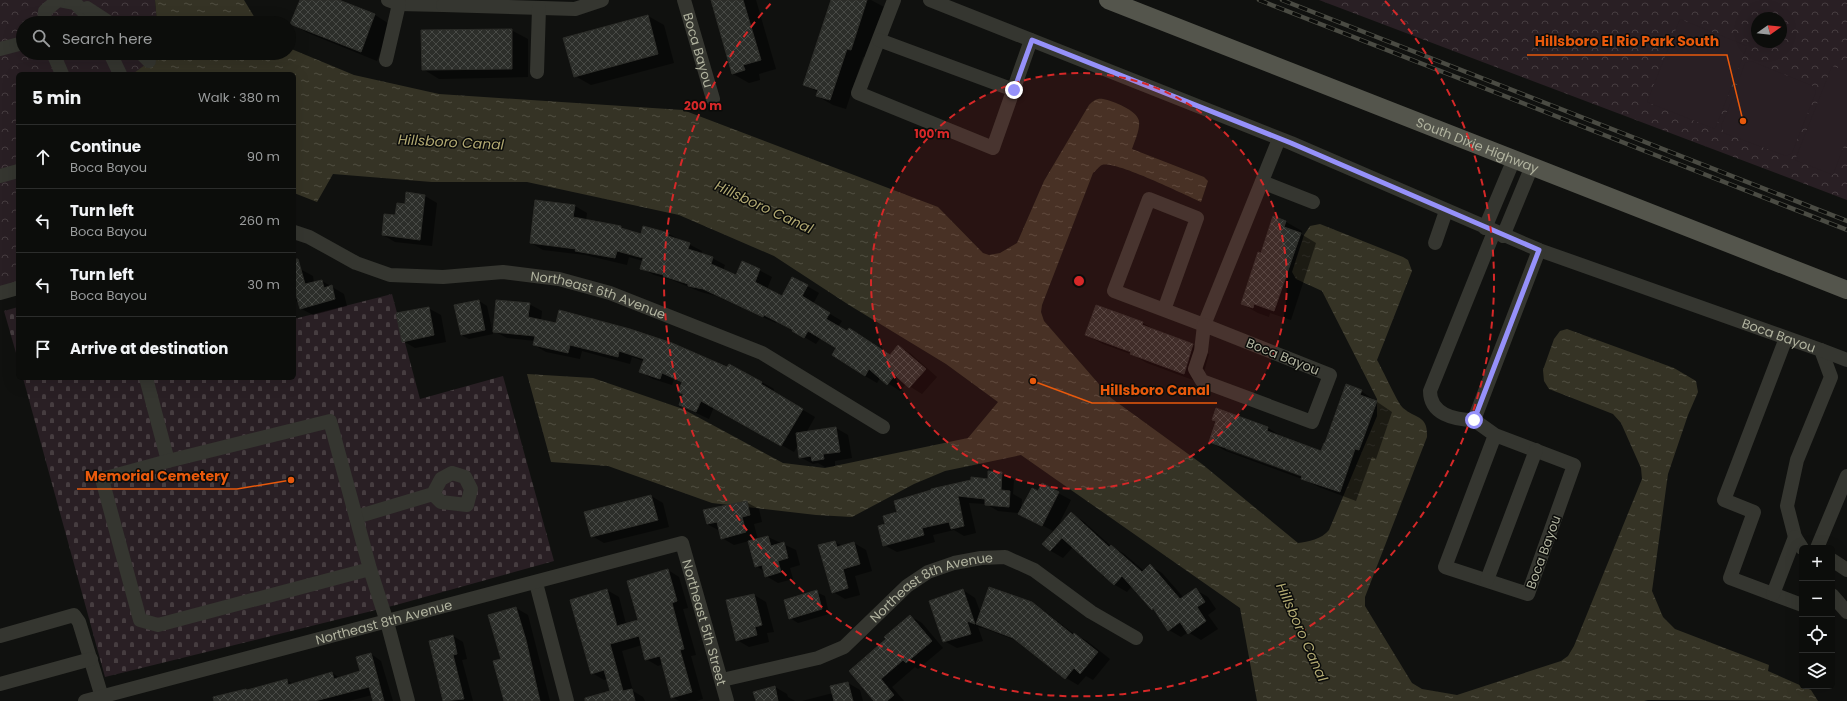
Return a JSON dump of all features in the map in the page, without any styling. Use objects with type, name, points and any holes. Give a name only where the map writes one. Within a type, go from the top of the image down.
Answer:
[{"type":"main road","name":"South Dixie Highway","points":[[1108,0],[1847,290]]},
{"type":"street","points":[[45,16],[45,11],[58,0],[75,3],[92,10],[100,16]]},
{"type":"street","points":[[386,60],[395,1],[575,9],[602,0]]},
{"type":"street","name":"Boca Bayou","points":[[684,0],[713,99]]},
{"type":"street","points":[[894,0],[858,93],[993,148],[1032,40]]},
{"type":"street","name":"Boca Bayou","points":[[930,0],[1279,139],[1539,250],[1821,350],[1831,377],[1797,460],[1787,506],[1799,542]]},
{"type":"street","points":[[75,3],[88,16]]},
{"type":"street","points":[[537,72],[539,8]]},
{"type":"street","points":[[878,40],[1014,90]]},
{"type":"street","points":[[0,50],[16,45]]},
{"type":"street","points":[[56,60],[61,72]]},
{"type":"street","points":[[113,60],[119,72]]},
{"type":"street","name":"Boca Bayou","points":[[1164,310],[1197,218],[1149,199],[1114,291],[1164,310],[1204,325],[1330,375],[1312,422],[1202,381],[1195,368],[1201,351],[1204,325],[1279,139]]},
{"type":"street","points":[[1514,159],[1494,232],[1430,391],[1430,400],[1436,410],[1463,420],[1474,420],[1539,250]]},
{"type":"street","points":[[1494,232],[1532,166]]},
{"type":"street","points":[[0,176],[16,172]]},
{"type":"street","points":[[1262,182],[1313,202]]},
{"type":"street","points":[[1435,243],[1446,211]]},
{"type":"street","name":"Northeast 6th Avenue","points":[[296,233],[309,237],[356,263],[390,275],[443,277],[503,272],[559,279],[610,293],[762,353],[883,427]]},
{"type":"street","points":[[0,293],[16,289]]},
{"type":"street","points":[[1786,338],[1724,500],[1754,512],[1730,578],[1799,603]]},
{"type":"street","points":[[1821,350],[1847,360]]},
{"type":"street","points":[[147,380],[168,461]]},
{"type":"street","name":"Boca Bayou","points":[[1474,420],[1495,435],[1574,465],[1528,594],[1445,567],[1495,435]]},
{"type":"street","points":[[370,569],[158,626],[140,620],[102,480],[168,461],[330,421],[370,569],[388,622],[408,701]]},
{"type":"street","points":[[1487,580],[1536,450]]},
{"type":"street","points":[[1818,545],[1847,476]]},
{"type":"street","points":[[356,517],[433,494]]},
{"type":"street","points":[[1773,594],[1799,542]]},
{"type":"street","name":"Northeast 8th Avenue","points":[[85,701],[536,583],[682,543]]},
{"type":"street","name":"Northeast 5th Street","points":[[682,543],[727,701]]},
{"type":"street","name":"Northeast 8th Avenue","points":[[722,680],[818,658],[844,647],[912,583],[928,572],[948,565],[981,558],[1005,557],[1034,570],[1091,612],[1136,638]]},
{"type":"street","points":[[1835,562],[1847,570]]},
{"type":"street","points":[[536,583],[567,701]]},
{"type":"street","points":[[1835,598],[1847,612]]},
{"type":"street","points":[[0,636],[74,615],[79,622],[102,697]]},
{"type":"street","points":[[0,684],[90,659]]},
{"type":"green space","points":[[0,0],[155,0],[156,16],[16,16],[16,60],[152,60],[137,72],[16,72],[16,283],[0,287]]},
{"type":"green space","points":[[1319,0],[1847,0],[1847,200]]},
{"type":"green space","points":[[1680,19],[1747,46],[1715,129],[1647,102]]},
{"type":"green space","points":[[1751,61],[1813,86],[1816,92],[1792,153],[1786,156],[1724,133],[1721,126],[1732,100],[1738,98],[1734,94],[1745,63]]},
{"type":"green space","points":[[1832,66],[1847,71],[1847,138],[1833,175],[1795,160]]},
{"type":"green space","points":[[392,294],[420,399],[503,376],[554,561],[396,605],[105,677],[24,380],[296,380],[296,318]]},
{"type":"green space","points":[[16,308],[16,353],[4,311]]},
{"type":"water","points":[[155,0],[244,0],[254,16],[156,16]]},
{"type":"water","points":[[296,51],[354,75],[439,94],[683,110],[938,207],[983,253],[989,255],[1000,253],[1017,243],[1044,181],[1089,105],[1095,100],[1099,99],[1118,104],[1134,113],[1139,121],[1138,131],[1132,149],[1204,177],[1208,181],[1201,202],[1150,179],[1121,168],[1109,165],[1100,166],[1093,173],[1042,305],[1041,312],[1044,321],[1111,398],[1202,464],[1298,543],[1319,538],[1329,530],[1377,416],[1377,399],[1322,291],[1296,279],[1292,272],[1304,235],[1310,226],[1320,224],[1408,260],[1412,271],[1377,360],[1400,405],[1408,412],[1420,418],[1426,425],[1427,437],[1365,597],[1365,606],[1412,683],[1422,689],[1457,695],[1561,661],[1568,656],[1574,646],[1642,479],[1641,468],[1621,423],[1613,414],[1549,389],[1544,381],[1543,370],[1554,339],[1560,331],[1567,329],[1674,368],[1696,381],[1698,392],[1688,415],[1668,474],[1652,591],[1663,617],[1675,629],[1769,665],[1768,671],[1799,685],[1799,689],[1811,690],[1818,701],[1257,701],[1240,608],[1021,455],[945,471],[914,484],[852,517],[816,515],[712,503],[608,466],[551,462],[527,374],[593,378],[683,409],[783,463],[825,468],[968,438],[998,402],[946,364],[849,305],[774,256],[679,215],[527,182],[432,182],[333,174],[317,202],[296,194],[296,72],[135,72],[152,60],[296,60]]},
{"type":"building","points":[[300,0],[339,0],[375,14],[361,52],[296,26],[296,16],[293,16]]},
{"type":"building","points":[[711,0],[743,0],[761,60],[743,65],[745,70],[732,74]]},
{"type":"building","points":[[831,0],[867,0],[851,50],[847,49],[830,100],[816,96],[818,90],[803,85]]},
{"type":"building","points":[[648,15],[658,54],[574,77],[563,38]]},
{"type":"building","points":[[512,29],[512,69],[422,70],[421,30]]},
{"type":"building","points":[[406,192],[425,195],[420,240],[382,235],[384,214],[395,215],[397,203],[405,204]]},
{"type":"building","points":[[535,200],[575,205],[573,217],[621,226],[621,228],[641,234],[643,226],[669,233],[668,236],[690,243],[688,249],[713,257],[711,264],[736,275],[742,261],[760,269],[755,282],[782,296],[792,277],[808,285],[802,296],[830,313],[826,319],[847,331],[849,328],[890,355],[898,345],[926,369],[909,388],[895,375],[887,385],[869,369],[865,376],[832,355],[836,348],[808,331],[804,338],[792,331],[793,330],[764,315],[763,317],[703,289],[688,286],[688,284],[663,276],[664,275],[640,269],[643,258],[617,251],[615,258],[575,251],[576,249],[530,243]]},
{"type":"building","points":[[1273,216],[1286,221],[1284,227],[1301,233],[1274,311],[1254,304],[1253,308],[1241,304],[1258,252],[1261,253]]},
{"type":"building","points":[[296,259],[298,259],[305,284],[322,280],[324,288],[332,285],[335,299],[300,309],[296,295]]},
{"type":"building","points":[[479,300],[485,330],[461,335],[454,305]]},
{"type":"building","points":[[496,300],[530,303],[528,317],[556,323],[559,310],[630,329],[672,343],[727,367],[729,364],[762,382],[761,384],[803,409],[781,446],[701,401],[696,412],[679,405],[683,394],[678,392],[682,382],[662,373],[660,379],[639,372],[644,359],[619,351],[618,357],[570,345],[568,353],[533,345],[535,336],[493,332]]},
{"type":"building","points":[[1096,305],[1143,322],[1142,325],[1193,344],[1184,374],[1085,335]]},
{"type":"building","points":[[429,307],[434,335],[402,342],[396,313]]},
{"type":"building","points":[[1346,384],[1362,390],[1360,395],[1377,401],[1359,450],[1355,449],[1340,492],[1301,479],[1302,476],[1209,442],[1216,421],[1212,420],[1216,408],[1268,427],[1267,431],[1321,451]]},
{"type":"building","points":[[836,427],[840,452],[823,454],[824,459],[812,461],[811,456],[799,458],[796,433]]},
{"type":"building","points":[[988,471],[1002,472],[1001,490],[1010,491],[1009,507],[985,505],[985,499],[958,496],[964,526],[951,529],[949,522],[922,528],[924,535],[883,546],[878,526],[885,524],[883,516],[897,512],[894,501],[931,489],[971,480],[971,477],[988,479]]},
{"type":"building","points":[[1042,483],[1059,492],[1042,526],[1018,514],[1032,488],[1038,491]]},
{"type":"building","points":[[651,495],[658,520],[591,537],[584,512]]},
{"type":"building","points":[[747,501],[750,515],[742,517],[746,532],[721,539],[717,522],[707,524],[703,510]]},
{"type":"building","points":[[1071,512],[1109,547],[1111,545],[1142,572],[1150,564],[1180,599],[1196,588],[1205,602],[1197,607],[1206,621],[1188,634],[1180,622],[1168,631],[1153,608],[1152,610],[1122,576],[1114,585],[1062,538],[1050,551],[1042,544]]},
{"type":"building","points":[[768,536],[771,546],[784,542],[788,558],[778,561],[781,572],[765,577],[762,565],[755,567],[748,541]]},
{"type":"building","points":[[835,541],[837,547],[854,542],[860,564],[843,569],[848,588],[832,593],[818,545]]},
{"type":"building","points":[[668,569],[677,601],[672,603],[684,649],[680,650],[692,692],[671,698],[660,656],[645,660],[639,636],[610,644],[623,691],[632,689],[635,701],[585,701],[585,698],[610,691],[604,670],[591,674],[570,600],[607,589],[617,626],[638,620],[627,581]]},
{"type":"building","points":[[989,587],[1032,602],[1073,635],[1074,633],[1098,652],[1080,674],[1074,668],[1065,679],[1013,638],[976,624]]},
{"type":"building","points":[[963,589],[975,624],[967,621],[971,634],[943,642],[929,601]]},
{"type":"building","points":[[817,590],[822,609],[789,619],[784,600]]},
{"type":"building","points":[[754,594],[762,625],[755,627],[757,635],[736,641],[726,600]]},
{"type":"building","points":[[516,607],[526,640],[540,701],[504,701],[493,661],[501,659],[488,615]]},
{"type":"building","points":[[910,615],[932,641],[906,663],[903,660],[881,679],[894,695],[887,701],[874,701],[849,671],[886,639],[884,637]]},
{"type":"building","points":[[453,635],[457,654],[453,655],[464,699],[443,701],[429,641]]},
{"type":"building","points":[[371,653],[384,701],[373,701],[369,687],[315,701],[214,701],[213,697],[247,690],[287,679],[288,685],[332,672],[334,679],[360,671],[356,657]]},
{"type":"building","points":[[848,682],[853,701],[834,701],[830,686]]},
{"type":"building","points":[[775,686],[778,701],[756,701],[753,692]]},
{"type":"railway","points":[[1259,0],[1847,230]]},
{"type":"railway","points":[[1282,0],[1847,221]]},
{"type":"place","name":"Hillsboro El Rio Park South","points":[[1743,121]]},
{"type":"place","name":"Hillsboro Canal","points":[[1033,381]]},
{"type":"place","name":"Memorial Cemetery","points":[[291,480]]},
{"type":"route","points":[[1014,90],[1032,40],[1291,143],[1494,232],[1539,250],[1474,420]]}]
